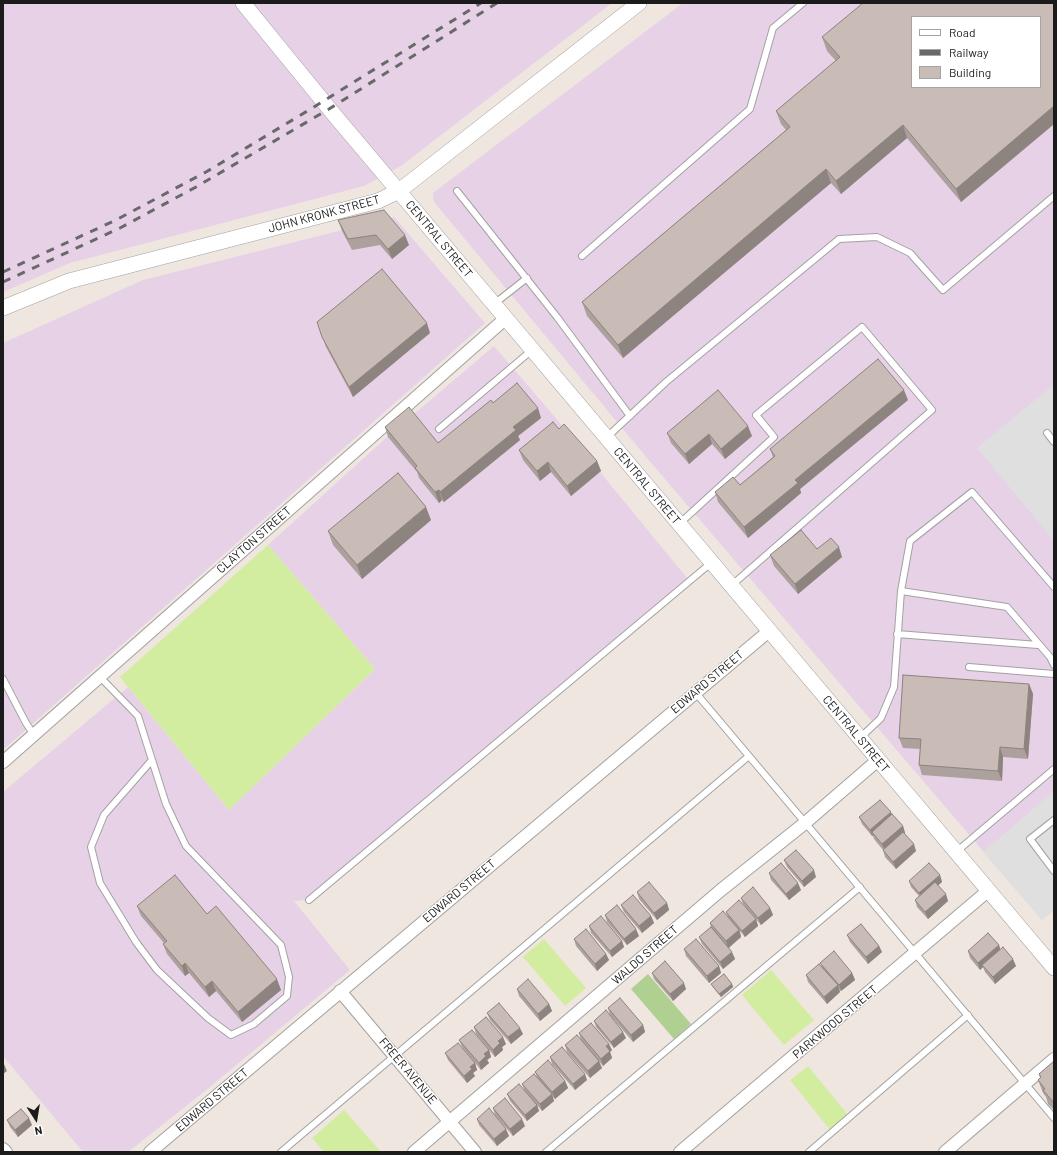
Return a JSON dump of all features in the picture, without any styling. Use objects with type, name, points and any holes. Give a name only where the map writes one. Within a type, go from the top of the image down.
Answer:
[{"type":"street","name":"CENTRAL STREET","points":[[243,3],[398,191],[1054,968]]},
{"type":"street","name":"JOHN KRONK STREET","points":[[3,308],[69,281],[378,201],[398,191],[639,3]]},
{"type":"street","name":"CLAYTON STREET","points":[[3,762],[506,318]]},
{"type":"street","name":"EDWARD STREET","points":[[150,1152],[769,631]]},
{"type":"street","name":"WALDO STREET","points":[[414,1152],[721,890],[805,823],[878,760]]},
{"type":"street","name":"PARKWOOD STREET","points":[[680,1152],[916,954],[988,890]]},
{"type":"street","name":"FREER AVENUE","points":[[340,991],[475,1152]]},
{"type":"street","points":[[945,1152],[1054,1060]]},
{"type":"street","points":[[3,1149],[6,1152]]},
{"type":"lane","points":[[582,256],[750,109],[773,28],[803,3]]},
{"type":"lane","points":[[457,191],[557,316],[630,416]]},
{"type":"lane","points":[[606,438],[666,382],[839,239],[877,238],[910,253],[943,290],[1054,196]]},
{"type":"lane","points":[[494,304],[527,278]]},
{"type":"lane","points":[[679,524],[774,437],[756,415],[862,327],[932,410],[731,586]]},
{"type":"lane","points":[[439,429],[532,350]]},
{"type":"lane","points":[[1047,433],[1054,442]]},
{"type":"lane","points":[[860,738],[881,718],[894,687],[901,592],[910,541],[972,492],[1054,587]]},
{"type":"lane","points":[[309,900],[711,563]]},
{"type":"lane","points":[[901,592],[1007,607],[1038,645],[1050,657],[1054,665]]},
{"type":"lane","points":[[897,634],[1038,645]]},
{"type":"lane","points":[[968,667],[1054,674]]},
{"type":"lane","points":[[100,677],[138,716],[152,760],[166,804],[186,846],[281,945],[289,977],[286,996],[254,1024],[231,1035],[208,1018],[157,970],[136,942],[100,883],[91,847],[104,815],[152,760]]},
{"type":"lane","points":[[3,679],[34,735]]},
{"type":"lane","points":[[695,692],[1054,1118]]},
{"type":"lane","points":[[281,1152],[749,756]]},
{"type":"lane","points":[[956,852],[1054,768]]},
{"type":"lane","points":[[1054,820],[1030,839],[1054,871]]},
{"type":"lane","points":[[546,1152],[860,887]]},
{"type":"lane","points":[[809,1152],[968,1015]]},
{"type":"shaded area","points":[[3,3],[612,3],[401,166],[364,186],[70,263],[3,292]]},
{"type":"shaded area","points":[[683,3],[1054,3],[1054,910],[1042,920],[647,458],[434,202],[433,193]]},
{"type":"shaded area","points":[[394,217],[485,323],[3,750],[3,343],[143,280]]},
{"type":"shaded area","points":[[494,346],[554,416],[687,578],[304,900],[294,901],[350,970],[210,1087],[128,1152],[83,1152],[3,1056],[3,792],[128,687],[229,810],[375,669],[268,545],[387,437]]},
{"type":"shaded area","points":[[1054,384],[1054,541],[977,448]]},
{"type":"shaded area","points":[[1054,791],[1054,910],[1042,920],[983,852]]},
{"type":"green space","points":[[268,545],[375,669],[229,810],[120,677]]},
{"type":"green space","points":[[544,939],[586,988],[565,1006],[523,957]]},
{"type":"green space","points":[[771,970],[814,1020],[784,1045],[742,995]]},
{"type":"green space","points":[[648,974],[691,1024],[674,1039],[631,989]]},
{"type":"green space","points":[[808,1066],[848,1115],[830,1130],[790,1080]]},
{"type":"green space","points":[[344,1110],[381,1152],[324,1152],[312,1138]]},
{"type":"building","points":[[863,3],[1054,3],[1054,106],[956,189],[903,125],[836,181],[826,169],[618,345],[582,302],[790,127],[776,111],[840,57],[822,37]]},
{"type":"building","points":[[384,210],[405,235],[388,249],[376,235],[348,239],[338,220]]},
{"type":"building","points":[[382,269],[427,323],[349,387],[322,337],[317,322]]},
{"type":"building","points":[[878,359],[904,390],[795,480],[798,483],[744,527],[715,492],[733,477],[740,485],[775,456],[770,449]]},
{"type":"building","points":[[517,383],[538,408],[513,427],[516,430],[440,492],[439,490],[435,492],[415,468],[417,466],[385,427],[409,407],[438,443],[491,400],[493,403]]},
{"type":"building","points":[[718,390],[748,426],[721,449],[709,434],[685,454],[667,433]]},
{"type":"building","points":[[553,422],[559,429],[564,424],[597,461],[567,486],[548,462],[537,471],[519,450]]},
{"type":"building","points":[[398,473],[426,507],[357,565],[328,531]]},
{"type":"building","points":[[801,530],[817,549],[831,538],[839,547],[795,584],[770,555]]},
{"type":"building","points":[[903,675],[1029,684],[1024,749],[1000,747],[998,771],[919,765],[921,739],[899,738]]},
{"type":"building","points":[[880,800],[891,812],[870,830],[859,817]]},
{"type":"building","points":[[892,814],[903,826],[882,844],[872,832]]},
{"type":"building","points":[[903,832],[914,844],[893,862],[883,850]]},
{"type":"building","points":[[796,850],[814,870],[802,881],[784,860]]},
{"type":"building","points":[[781,863],[798,883],[786,894],[769,873]]},
{"type":"building","points":[[929,863],[940,875],[919,893],[909,881]]},
{"type":"building","points":[[175,875],[207,914],[216,906],[277,979],[238,1012],[212,981],[205,987],[185,963],[182,966],[163,944],[167,941],[137,906]]},
{"type":"building","points":[[649,882],[667,903],[654,913],[637,892]]},
{"type":"building","points":[[935,882],[946,894],[925,912],[915,900]]},
{"type":"building","points":[[753,887],[770,908],[758,918],[741,898]]},
{"type":"building","points":[[633,895],[651,916],[639,926],[621,905]]},
{"type":"building","points":[[739,900],[756,919],[742,931],[726,912]]},
{"type":"building","points":[[617,905],[636,929],[624,939],[605,915]]},
{"type":"building","points":[[723,911],[739,930],[726,941],[710,923]]},
{"type":"building","points":[[601,916],[622,941],[610,951],[589,926]]},
{"type":"building","points":[[861,924],[879,946],[866,957],[847,935]]},
{"type":"building","points":[[711,927],[732,952],[720,962],[699,937]]},
{"type":"building","points":[[586,929],[606,954],[595,964],[574,939]]},
{"type":"building","points":[[988,933],[999,945],[978,963],[968,951]]},
{"type":"building","points":[[696,939],[719,966],[707,976],[684,949]]},
{"type":"building","points":[[1003,947],[1013,959],[993,977],[982,965]]},
{"type":"building","points":[[834,951],[852,973],[839,985],[820,963]]},
{"type":"building","points":[[665,961],[684,983],[670,994],[652,973]]},
{"type":"building","points":[[819,964],[838,985],[824,997],[806,975]]},
{"type":"building","points":[[724,974],[732,984],[719,994],[711,984]]},
{"type":"building","points":[[528,979],[549,1004],[538,1014],[517,989]]},
{"type":"building","points":[[620,998],[643,1025],[631,1035],[608,1008]]},
{"type":"building","points":[[499,1003],[520,1028],[508,1037],[487,1013]]},
{"type":"building","points":[[606,1010],[623,1032],[611,1042],[594,1021]]},
{"type":"building","points":[[486,1017],[503,1037],[498,1041],[500,1043],[493,1050],[474,1027]]},
{"type":"building","points":[[591,1023],[609,1044],[606,1046],[610,1051],[601,1059],[579,1033]]},
{"type":"building","points":[[472,1030],[489,1050],[484,1054],[486,1056],[479,1063],[459,1040]]},
{"type":"building","points":[[577,1035],[599,1061],[588,1071],[565,1045]]},
{"type":"building","points":[[458,1043],[475,1063],[470,1067],[472,1069],[464,1076],[445,1053]]},
{"type":"building","points":[[562,1047],[585,1074],[573,1084],[550,1057]]},
{"type":"building","points":[[548,1060],[565,1081],[552,1092],[535,1072]]},
{"type":"building","points":[[1054,1061],[1054,1103],[1043,1090],[1045,1089],[1038,1080],[1041,1077],[1039,1074]]},
{"type":"building","points":[[534,1074],[552,1094],[540,1104],[522,1084]]},
{"type":"building","points":[[519,1084],[537,1105],[525,1115],[507,1094]]},
{"type":"building","points":[[505,1098],[522,1119],[510,1129],[493,1108]]},
{"type":"building","points":[[489,1108],[506,1129],[494,1139],[477,1119]]},
{"type":"building","points":[[21,1109],[29,1118],[15,1130],[7,1120]]},
{"type":"railway","points":[[3,272],[116,220],[206,172],[481,3]]},
{"type":"railway","points":[[3,282],[120,228],[196,187],[329,109],[497,3]]}]
